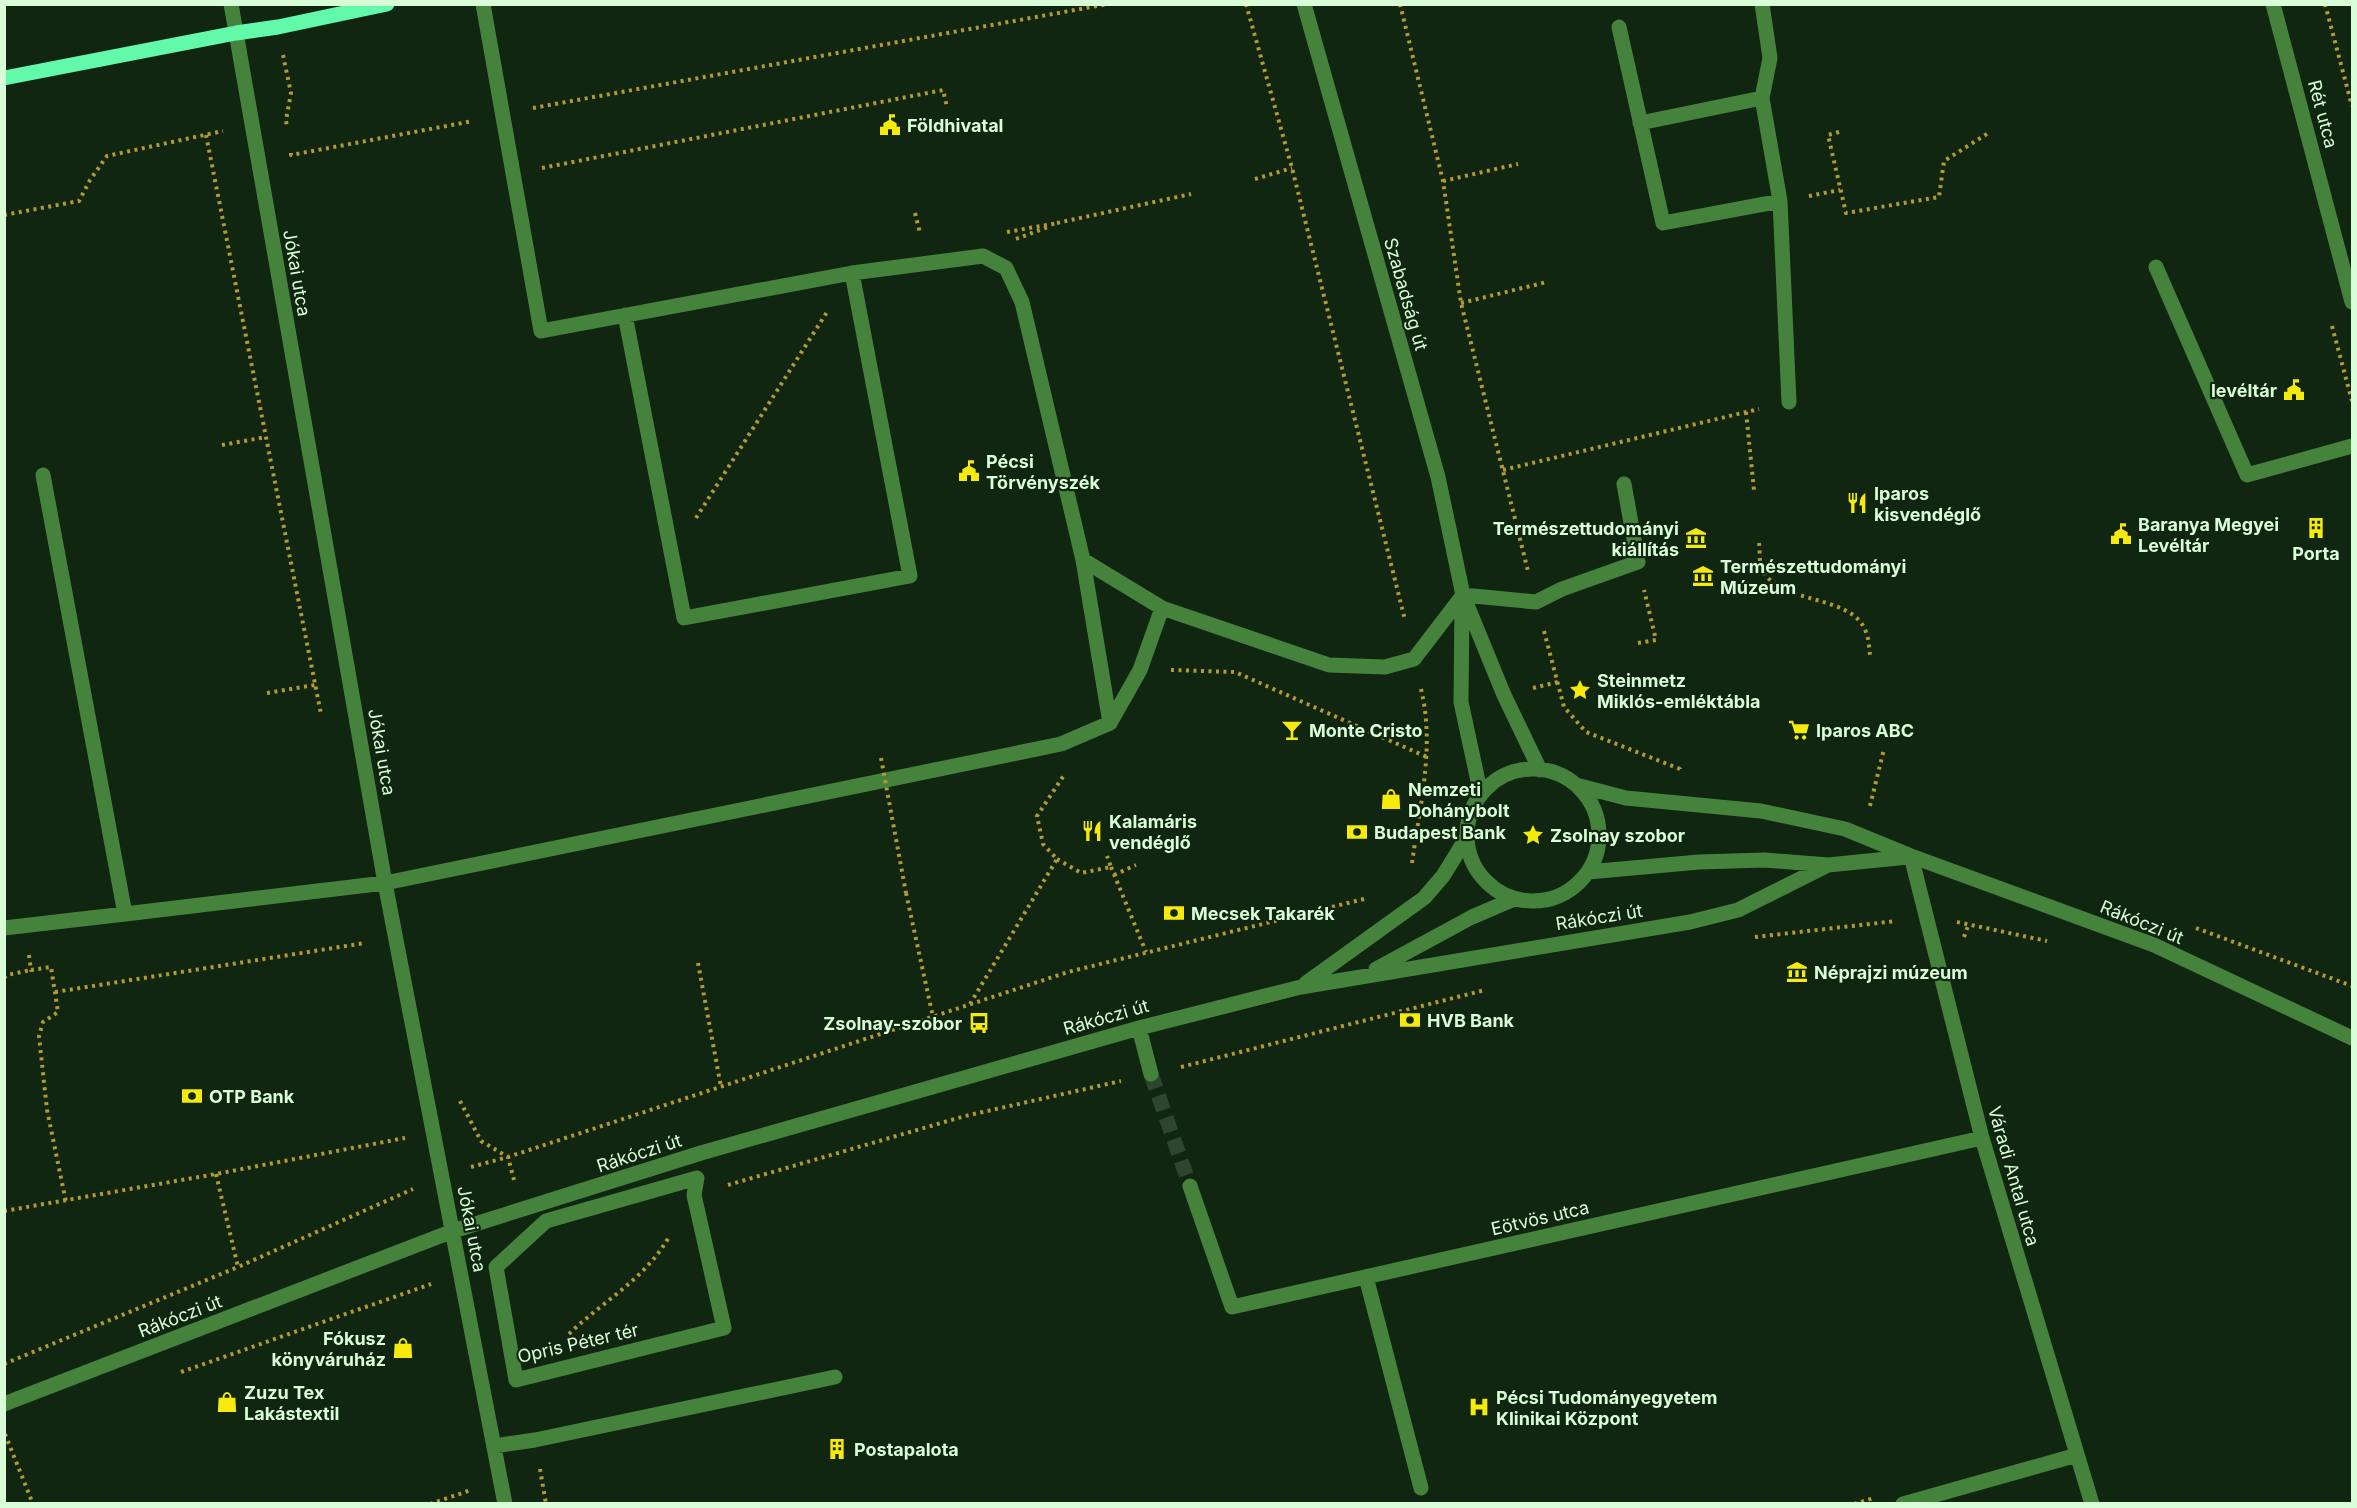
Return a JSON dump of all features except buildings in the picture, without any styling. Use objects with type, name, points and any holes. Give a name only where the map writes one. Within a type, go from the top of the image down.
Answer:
[{"type":"main road","points":[[4,78],[278,27],[387,4]]},
{"type":"street","name":"Jókai utca","points":[[231,4],[385,883],[505,1503]]},
{"type":"street","points":[[483,4],[540,331],[852,273],[983,256],[1006,268],[1022,302],[1083,560],[1110,723]]},
{"type":"street","name":"Szabadság út","points":[[1304,4],[1438,477],[1462,595],[1504,695],[1540,770]]},
{"type":"street","points":[[1762,4],[1770,58],[1762,98],[1780,201],[1789,402]]},
{"type":"street","name":"Rét utca","points":[[2273,4],[2352,297]]},
{"type":"street","points":[[1619,27],[1663,223],[1780,201]]},
{"type":"street","points":[[1640,123],[1762,98]]},
{"type":"street","points":[[2156,267],[2247,474],[2352,446]]},
{"type":"street","points":[[626,315],[684,618],[910,576],[852,273]]},
{"type":"street","points":[[43,475],[125,914]]},
{"type":"street","points":[[1083,560],[1162,608],[1329,665],[1385,667],[1414,659],[1462,595],[1536,602],[1562,589],[1638,562],[1624,484]]},
{"type":"street","name":"Szabadság út","points":[[1462,595],[1461,702],[1481,795]]},
{"type":"street","points":[[4,928],[385,883],[1061,744],[1110,723],[1140,670],[1162,608]]},
{"type":"street","points":[[1540,770],[1559,774],[1576,785],[1593,808],[1598,827],[1596,855],[1588,873],[1573,888],[1556,897],[1535,901],[1515,899],[1502,894],[1483,878],[1473,864],[1467,837],[1470,815],[1481,795],[1490,785],[1519,771],[1540,770]]},
{"type":"street","name":"Rákóczi út","points":[[1576,785],[1626,798],[1761,811],[1845,829],[1911,856],[2154,945],[2352,1038]]},
{"type":"street","name":"Rákóczi út","points":[[1301,987],[1424,898],[1443,876],[1467,837]]},
{"type":"street","name":"Rákóczi út","points":[[1588,873],[1699,862],[1765,861],[1828,865],[1911,856]]},
{"type":"street","name":"Váradi Antal utca","points":[[1911,856],[1982,1138],[2092,1503]]},
{"type":"street","name":"Rákóczi út","points":[[4,1404],[453,1231],[700,1154],[1139,1028],[1301,987],[1690,922],[1738,910],[1828,865]]},
{"type":"street","name":"Rákóczi út","points":[[1365,975],[1472,917],[1515,899]]},
{"type":"street","points":[[1139,1028],[1151,1074]]},
{"type":"street","name":"Eötvös utca","points":[[1190,1186],[1232,1307],[1982,1138]]},
{"type":"street","name":"Opris Péter tér","points":[[697,1179],[694,1195],[724,1328],[516,1380],[496,1267],[546,1221],[697,1179]]},
{"type":"street","points":[[1366,1277],[1421,1488]]},
{"type":"street","points":[[494,1446],[535,1440],[835,1377]]},
{"type":"street","points":[[1903,1503],[2077,1455]]},
{"type":"path","points":[[290,144],[291,155],[1108,4]]},
{"type":"path","points":[[1246,4],[1292,168],[1427,713],[1427,757],[1412,864]]},
{"type":"path","points":[[1401,4],[1443,181],[1461,303],[1558,682]]},
{"type":"path","points":[[2325,4],[2352,106]]},
{"type":"path","points":[[278,27],[291,93],[286,120],[288,132]]},
{"type":"path","points":[[532,170],[943,90],[947,107]]},
{"type":"path","points":[[4,215],[79,201],[107,156],[251,125]]},
{"type":"path","points":[[1839,132],[1828,135],[1845,213],[1939,197],[1944,161],[1990,132]]},
{"type":"path","points":[[206,135],[322,718]]},
{"type":"path","points":[[1443,181],[1518,164]]},
{"type":"path","points":[[1256,179],[1292,168]]},
{"type":"path","points":[[1002,233],[1191,194]]},
{"type":"path","points":[[915,213],[920,236]]},
{"type":"path","points":[[983,256],[1016,239],[1058,223]]},
{"type":"path","points":[[672,556],[852,273]]},
{"type":"path","points":[[1461,303],[1547,282]]},
{"type":"path","points":[[1503,470],[1789,402]]},
{"type":"path","points":[[1746,412],[1754,490]]},
{"type":"path","points":[[222,445],[266,437]]},
{"type":"path","points":[[1759,543],[1761,566],[1770,580],[1784,588],[1856,617],[1866,632],[1870,655]]},
{"type":"path","points":[[1638,562],[1656,640],[1638,644]]},
{"type":"path","points":[[1140,670],[1235,672],[1427,757]]},
{"type":"path","points":[[267,693],[315,685]]},
{"type":"path","points":[[1870,806],[1884,749]]},
{"type":"path","points":[[881,758],[906,893],[933,1017]]},
{"type":"path","points":[[1046,802],[1037,816],[1043,844],[1057,859],[1081,873],[1111,867]]},
{"type":"path","points":[[1107,856],[1146,953]]},
{"type":"path","points":[[970,1004],[1057,859]]},
{"type":"path","points":[[1114,875],[1136,866]]},
{"type":"path","points":[[4,1364],[238,1267],[442,1175],[508,1157],[1068,972],[1375,896]]},
{"type":"path","points":[[24,926],[31,970]]},
{"type":"path","points":[[55,992],[369,942]]},
{"type":"path","points":[[698,963],[721,1087]]},
{"type":"path","points":[[4,978],[7,975],[51,967],[58,1012],[43,1022],[39,1036],[46,1110],[66,1202]]},
{"type":"path","points":[[564,1340],[586,1317],[643,1273],[664,1247],[694,1195],[965,1116],[1151,1074],[1493,989]]},
{"type":"path","points":[[457,1093],[481,1141],[508,1157],[521,1210]]},
{"type":"path","points":[[4,1211],[66,1202],[409,1137]]},
{"type":"path","points":[[216,1174],[238,1267]]},
{"type":"path","points":[[412,1179],[421,1244],[430,1284]]},
{"type":"path","points":[[172,1375],[461,1274]]},
{"type":"path","points":[[16,1430],[5,1434],[33,1503]]},
{"type":"path","points":[[429,1503],[501,1482]]},
{"type":"tunnel","points":[[1151,1074],[1190,1186]]},
{"type":"place","name":"Földhivatal","points":[[890,125]]},
{"type":"place","name":"levéltár","points":[[2294,390]]},
{"type":"place","name":"Pécsi Törvényszék","points":[[969,471]]},
{"type":"place","name":"Iparos kisvendéglő","points":[[1857,503]]},
{"type":"place","name":"Porta","points":[[2316,528]]},
{"type":"place","name":"Baranya Megyei Levéltár","points":[[2121,534]]},
{"type":"place","name":"Természettudományi kiállítás","points":[[1696,538]]},
{"type":"place","name":"Természettudományi Múzeum","points":[[1703,576]]},
{"type":"place","name":"Steinmetz Miklós-emléktábla","points":[[1580,690]]},
{"type":"place","name":"Monte Cristo","points":[[1292,730]]},
{"type":"place","name":"Iparos ABC","points":[[1799,730]]},
{"type":"place","name":"Nemzeti Dohánybolt","points":[[1391,799]]},
{"type":"place","name":"Kalamáris vendéglő","points":[[1092,831]]},
{"type":"place","name":"Budapest Bank","points":[[1357,832]]},
{"type":"place","name":"Zsolnay szobor","points":[[1533,835]]},
{"type":"place","name":"Mecsek Takarék","points":[[1174,913]]},
{"type":"place","name":"Néprajzi múzeum","points":[[1797,972]]},
{"type":"place","name":"HVB Bank","points":[[1410,1020]]},
{"type":"place","name":"Zsolnay-szobor","points":[[979,1023]]},
{"type":"place","name":"OTP Bank","points":[[192,1096]]},
{"type":"place","name":"Fókusz könyváruház","points":[[403,1348]]},
{"type":"place","name":"Zuzu Tex Lakástextil","points":[[227,1402]]},
{"type":"place","name":"Pécsi Tudományegyetem Klinikai Központ","points":[[1479,1407]]},
{"type":"place","name":"Postapalota","points":[[837,1449]]}]
